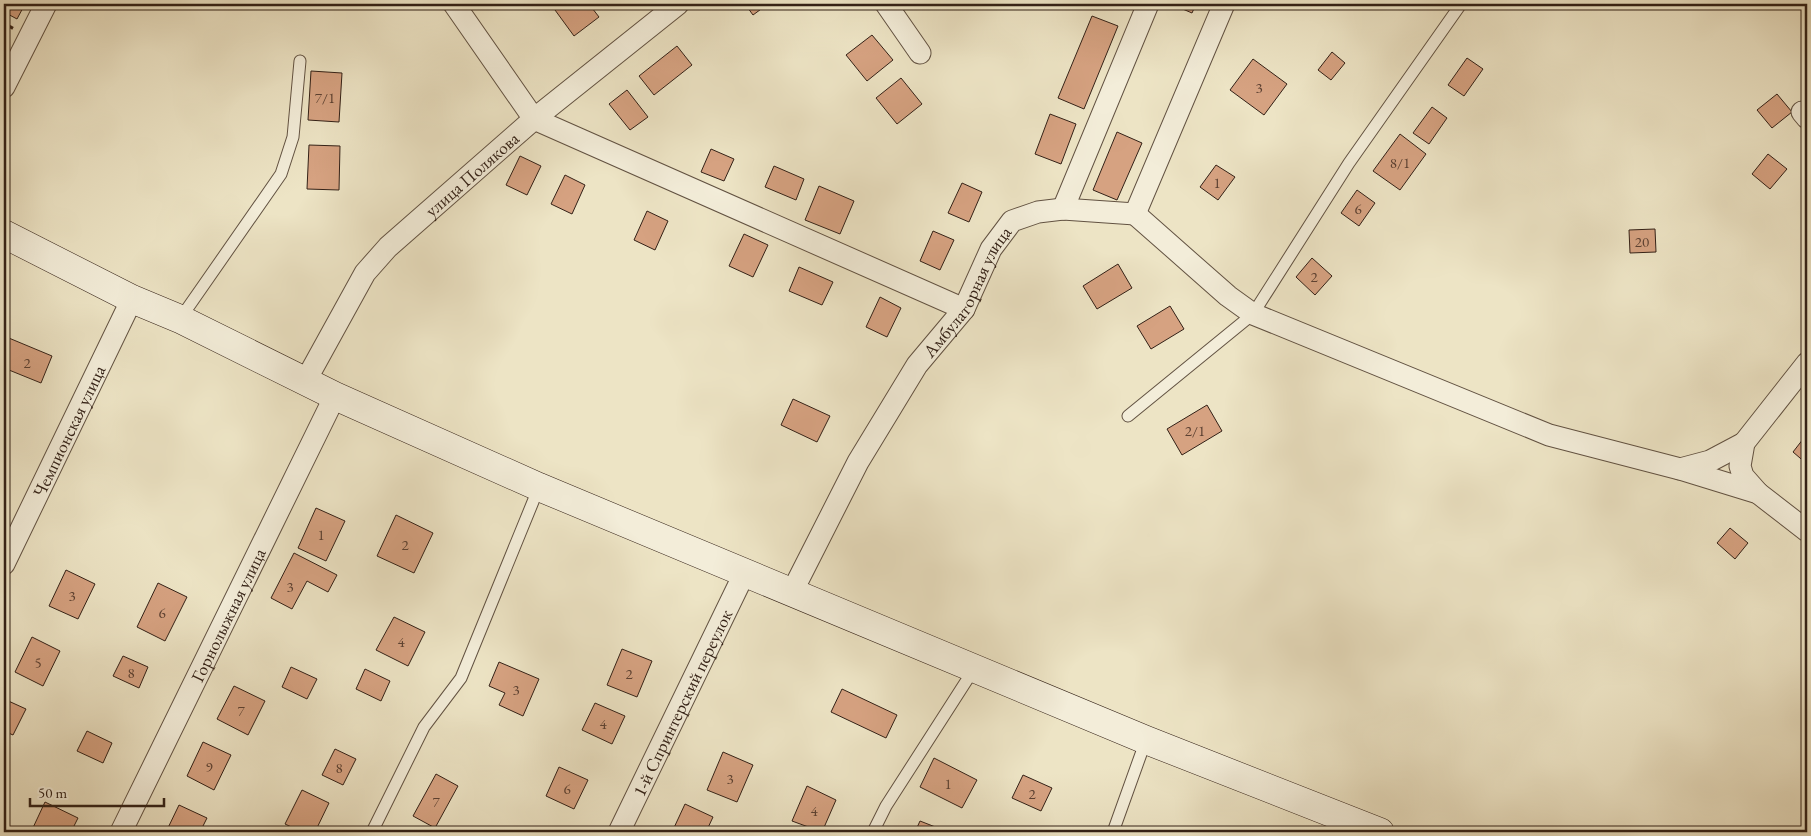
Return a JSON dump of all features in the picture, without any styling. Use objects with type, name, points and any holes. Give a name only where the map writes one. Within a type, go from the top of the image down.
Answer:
[{"type":"street","points":[[4,87],[46,4]]},
{"type":"street","points":[[454,4],[534,119],[964,309]]},
{"type":"street","name":"улица Полякова","points":[[306,380],[365,273],[388,247],[534,119],[678,4]]},
{"type":"street","points":[[886,4],[920,53]]},
{"type":"street","points":[[1063,209],[1148,4]]},
{"type":"street","points":[[1224,4],[1135,214],[1228,296],[1253,314],[1549,436],[1680,469],[1758,493]]},
{"type":"street","name":"Амбулаторная улица","points":[[792,592],[868,446],[917,365],[964,309],[991,249],[1012,221],[1038,212],[1063,209],[1135,214]]},
{"type":"street","points":[[4,234],[132,299],[180,319],[335,396],[539,488],[1146,740],[1380,832]]},
{"type":"street","name":"Чемпионская улица","points":[[4,564],[132,299]]},
{"type":"street","points":[[1680,469],[1710,461],[1744,443],[1807,363]]},
{"type":"street","name":"Горнолыжная улица","points":[[121,832],[335,396]]},
{"type":"street","points":[[1744,443],[1740,466],[1743,476],[1758,493],[1807,532]]},
{"type":"street","name":"1-й Спринтерский переулок","points":[[618,832],[745,572]]},
{"type":"lane","points":[[1128,416],[1253,314],[1349,163],[1461,4]]},
{"type":"lane","points":[[180,319],[281,174],[293,138],[300,61]]},
{"type":"lane","points":[[372,832],[424,727],[461,678],[539,488]]},
{"type":"lane","points":[[873,832],[886,806],[974,669]]},
{"type":"lane","points":[[1113,832],[1146,740]]},
{"type":"building","points":[[4,4],[25,4],[17,19],[4,12]]},
{"type":"building","points":[[564,4],[589,4],[599,17],[574,36],[555,10]]},
{"type":"building","points":[[745,4],[768,4],[753,15]]},
{"type":"building","points":[[1171,4],[1196,4],[1192,13]]},
{"type":"building","points":[[1092,16],[1118,26],[1084,109],[1058,98]]},
{"type":"building","points":[[872,35],[893,60],[867,81],[846,55]]},
{"type":"building","points":[[677,46],[692,65],[654,95],[639,76]]},
{"type":"building","points":[[1332,52],[1345,63],[1331,80],[1318,70]]},
{"type":"building","points":[[1467,58],[1483,69],[1464,96],[1448,85]]},
{"type":"building","points":[[1253,59],[1287,84],[1264,115],[1230,90]]},
{"type":"building","points":[[311,71],[342,73],[339,122],[308,120]]},
{"type":"building","points":[[901,78],[922,104],[897,124],[876,98]]},
{"type":"building","points":[[627,90],[648,117],[630,130],[609,104]]},
{"type":"building","points":[[1777,94],[1792,112],[1772,128],[1757,110]]},
{"type":"building","points":[[1432,107],[1447,118],[1429,144],[1413,133]]},
{"type":"building","points":[[1050,114],[1076,124],[1061,164],[1035,154]]},
{"type":"building","points":[[1117,132],[1142,143],[1117,200],[1093,190]]},
{"type":"building","points":[[1400,134],[1426,154],[1400,190],[1373,171]]},
{"type":"building","points":[[309,145],[340,146],[339,190],[307,189]]},
{"type":"building","points":[[711,149],[734,159],[724,181],[701,172]]},
{"type":"building","points":[[1768,154],[1787,169],[1770,189],[1752,174]]},
{"type":"building","points":[[520,156],[541,166],[527,195],[506,185]]},
{"type":"building","points":[[1216,165],[1235,177],[1218,200],[1200,187]]},
{"type":"building","points":[[774,166],[804,179],[796,200],[765,187]]},
{"type":"building","points":[[565,175],[585,185],[572,214],[551,204]]},
{"type":"building","points":[[962,183],[982,192],[969,222],[948,213]]},
{"type":"building","points":[[819,186],[854,201],[840,234],[805,220]]},
{"type":"building","points":[[1357,190],[1375,203],[1359,226],[1341,213]]},
{"type":"building","points":[[647,211],[668,221],[655,250],[634,240]]},
{"type":"building","points":[[1655,229],[1656,252],[1630,253],[1629,230]]},
{"type":"building","points":[[933,231],[954,240],[940,270],[920,261]]},
{"type":"building","points":[[744,234],[768,245],[753,277],[729,266]]},
{"type":"building","points":[[1312,258],[1332,276],[1315,295],[1296,277]]},
{"type":"building","points":[[1118,264],[1132,288],[1097,309],[1083,286]]},
{"type":"building","points":[[799,267],[833,282],[822,305],[789,291]]},
{"type":"building","points":[[880,297],[901,308],[887,337],[866,327]]},
{"type":"building","points":[[1170,306],[1184,329],[1151,349],[1137,326]]},
{"type":"building","points":[[4,336],[52,356],[41,383],[4,368]]},
{"type":"building","points":[[793,399],[830,416],[817,442],[781,425]]},
{"type":"building","points":[[1207,405],[1222,431],[1182,455],[1167,429]]},
{"type":"building","points":[[1807,434],[1807,464],[1793,452]]},
{"type":"building","points":[[316,508],[345,521],[326,561],[298,548]]},
{"type":"building","points":[[396,515],[433,533],[414,573],[377,556]]},
{"type":"building","points":[[1730,528],[1748,543],[1735,559],[1717,543]]},
{"type":"building","points":[[294,553],[337,575],[328,592],[307,581],[292,609],[271,598]]},
{"type":"building","points":[[66,570],[95,584],[78,619],[49,606]]},
{"type":"building","points":[[158,583],[187,597],[165,641],[137,627]]},
{"type":"building","points":[[394,617],[425,632],[408,666],[376,650]]},
{"type":"building","points":[[32,637],[60,651],[43,686],[15,672]]},
{"type":"building","points":[[622,649],[652,661],[637,697],[607,685]]},
{"type":"building","points":[[123,656],[148,667],[139,688],[113,676]]},
{"type":"building","points":[[499,662],[539,679],[523,716],[499,705],[505,693],[489,686]]},
{"type":"building","points":[[291,667],[317,679],[307,699],[282,687]]},
{"type":"building","points":[[365,669],[390,681],[381,701],[356,689]]},
{"type":"building","points":[[234,686],[265,701],[248,735],[217,719]]},
{"type":"building","points":[[842,689],[897,715],[886,738],[831,712]]},
{"type":"building","points":[[4,699],[26,709],[13,735],[4,731]]},
{"type":"building","points":[[595,703],[625,716],[612,744],[582,730]]},
{"type":"building","points":[[87,731],[112,743],[103,763],[77,751]]},
{"type":"building","points":[[203,742],[231,755],[214,790],[187,776]]},
{"type":"building","points":[[335,749],[356,759],[343,785],[322,775]]},
{"type":"building","points":[[723,752],[753,765],[737,802],[707,790]]},
{"type":"building","points":[[934,758],[977,780],[962,808],[920,787]]},
{"type":"building","points":[[559,767],[588,780],[574,809],[546,796]]},
{"type":"building","points":[[436,774],[458,786],[435,828],[413,816]]},
{"type":"building","points":[[1023,775],[1052,788],[1041,811],[1012,798]]},
{"type":"building","points":[[807,786],[836,800],[822,832],[792,821]]},
{"type":"building","points":[[302,790],[329,803],[315,832],[302,832],[285,824]]},
{"type":"building","points":[[45,802],[78,818],[71,832],[31,832]]},
{"type":"building","points":[[685,804],[713,817],[706,832],[672,832]]},
{"type":"building","points":[[179,805],[207,818],[200,832],[166,832]]},
{"type":"building","points":[[920,821],[943,830],[942,832],[915,832]]}]
